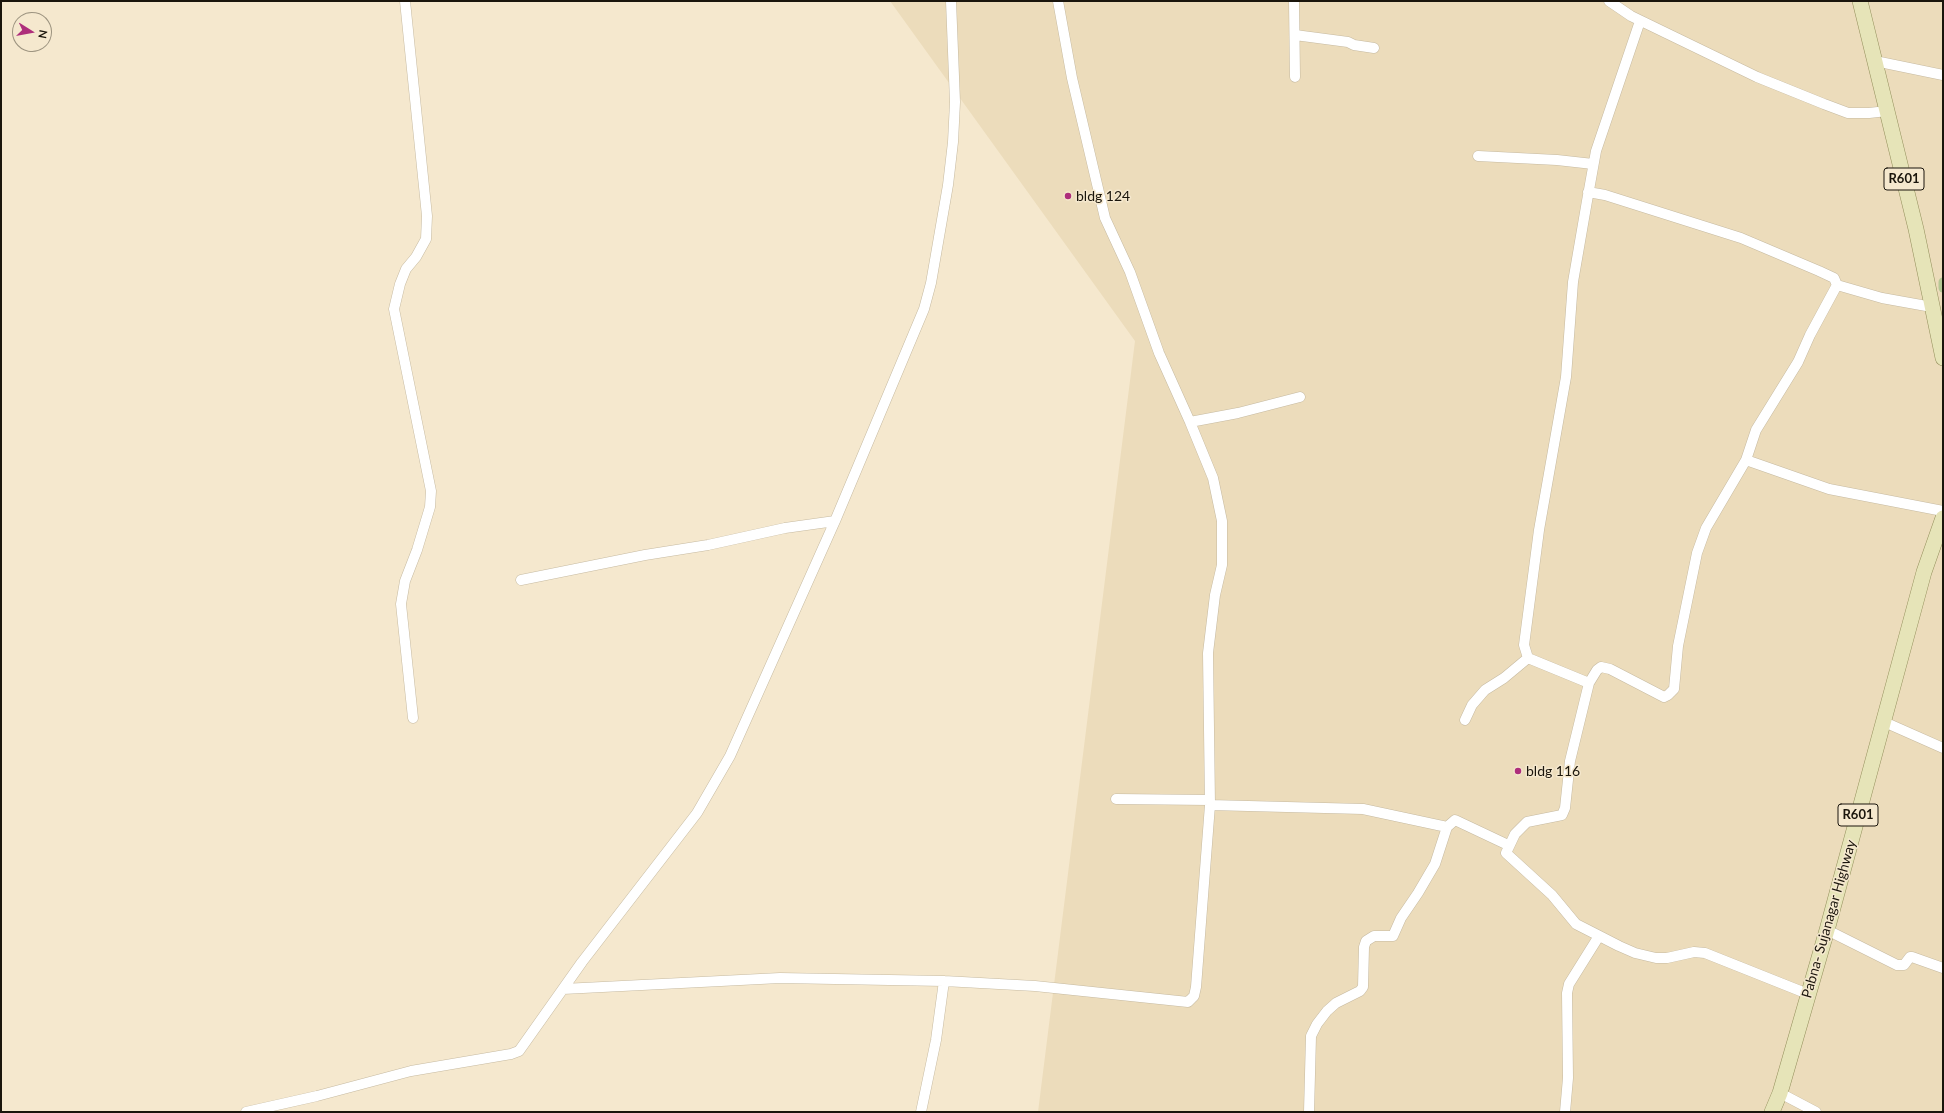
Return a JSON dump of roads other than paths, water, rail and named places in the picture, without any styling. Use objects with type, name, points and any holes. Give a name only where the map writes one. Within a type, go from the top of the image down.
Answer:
[{"type":"main road","name":"R601","points":[[1860,1],[1916,229],[1943,358]]},
{"type":"main road","name":"Pabna- Sujanagar Highway","points":[[1772,1112],[1780,1094],[1827,930],[1882,721],[1924,572],[1943,518]]},
{"type":"street","points":[[405,1],[427,216],[426,239],[416,257],[406,269],[400,284],[394,309],[431,492],[430,507],[417,550],[405,581],[401,604],[412,718]]},
{"type":"street","points":[[246,1112],[318,1096],[431,1066],[515,1053],[519,1051],[563,989],[693,819],[730,756],[835,521],[924,309],[931,283],[948,185],[953,142],[955,102],[951,1]]},
{"type":"street","points":[[563,989],[780,978],[944,981],[1036,986],[1188,1002],[1194,996],[1196,987],[1210,803],[1208,653],[1215,595],[1222,565],[1224,544],[1222,521],[1213,478],[1159,353],[1130,272],[1105,218],[1072,78],[1058,1]]},
{"type":"street","points":[[1294,1],[1295,77]]},
{"type":"street","points":[[1609,1],[1640,21],[1757,77],[1848,113],[1887,111]]},
{"type":"street","points":[[1528,658],[1524,645],[1539,530],[1566,377],[1573,282],[1588,192],[1598,143],[1640,21]]},
{"type":"street","points":[[1295,35],[1348,42],[1354,45],[1374,48]]},
{"type":"street","points":[[1875,61],[1943,75]]},
{"type":"street","points":[[1478,156],[1557,160],[1593,164]]},
{"type":"street","points":[[1588,192],[1605,195],[1741,238],[1824,273],[1834,278],[1837,285]]},
{"type":"street","points":[[1837,285],[1882,298],[1932,307]]},
{"type":"street","points":[[1808,994],[1705,953],[1694,952],[1667,958],[1656,958],[1634,954],[1576,924],[1552,895],[1506,853],[1508,845],[1515,834],[1527,822],[1541,818],[1554,818],[1562,815],[1565,808],[1570,761],[1589,683],[1597,670],[1601,667],[1610,669],[1664,697],[1674,689],[1678,646],[1697,553],[1706,528],[1746,460],[1756,430],[1798,362],[1837,285]]},
{"type":"street","points":[[1190,422],[1238,413],[1300,397]]},
{"type":"street","points":[[1746,460],[1829,489],[1943,511]]},
{"type":"street","points":[[521,580],[645,555],[708,545],[785,528],[835,521]]},
{"type":"street","points":[[1528,658],[1589,683]]},
{"type":"street","points":[[1465,720],[1472,705],[1485,690],[1504,678],[1528,658]]},
{"type":"street","points":[[1882,721],[1943,748]]},
{"type":"street","points":[[1116,799],[1363,810],[1447,827]]},
{"type":"street","points":[[1309,1112],[1312,1036],[1316,1024],[1336,1003],[1360,991],[1363,987],[1364,947],[1366,941],[1374,936],[1390,938],[1393,936],[1401,918],[1435,864],[1447,827],[1454,820],[1508,845]]},
{"type":"street","points":[[1827,930],[1897,965],[1904,965],[1910,957],[1912,957],[1943,968]]},
{"type":"street","points":[[1565,1112],[1568,1078],[1567,993],[1569,984],[1599,936]]},
{"type":"street","points":[[921,1112],[936,1040],[944,981]]},
{"type":"street","points":[[1780,1094],[1816,1112]]},
{"type":"waterway","points":[[1943,282],[1943,288]]},
{"type":"place","name":"bldg 124","points":[[1068,196]]},
{"type":"place","name":"bldg 116","points":[[1518,771]]}]
